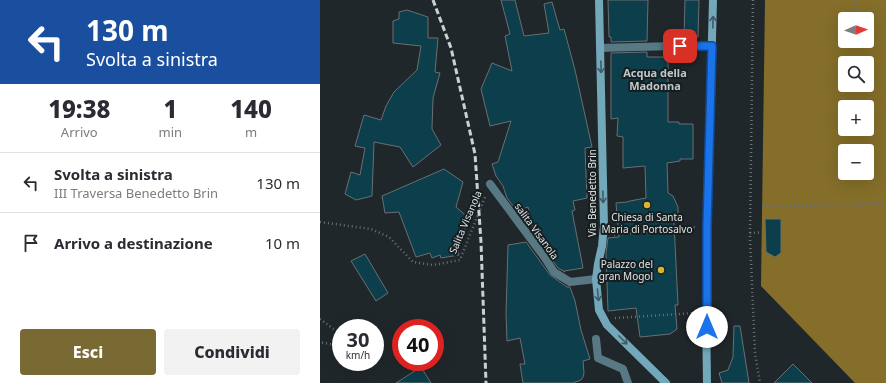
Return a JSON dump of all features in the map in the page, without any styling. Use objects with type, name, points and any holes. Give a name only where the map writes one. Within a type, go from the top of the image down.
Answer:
[{"type":"street","name":"Via Benedetto Brin","points":[[599,0],[604,226],[596,279],[599,310],[607,325],[666,383]]},
{"type":"street","points":[[707,383],[707,226],[713,0]]},
{"type":"street","points":[[600,48],[712,46]]},
{"type":"street","name":"salita Visanola","points":[[490,184],[554,272],[570,282],[596,279]]},
{"type":"street","points":[[596,339],[598,358],[623,369],[628,383]]},
{"type":"path","points":[[753,0],[750,233],[755,353],[760,383]]},
{"type":"path","points":[[856,0],[857,12]]},
{"type":"path","points":[[858,180],[858,204]]},
{"type":"path","name":"Salita Visanola","points":[[320,222],[371,229],[389,237],[413,262],[433,265],[460,260],[490,184]]},
{"type":"path","points":[[762,207],[886,203]]},
{"type":"path","points":[[603,236],[707,226]]},
{"type":"path","points":[[750,233],[765,232]]},
{"type":"path","points":[[604,319],[706,312]]},
{"type":"path","points":[[320,320],[339,333],[338,346],[320,342]]},
{"type":"shaded area","points":[[765,0],[886,0],[886,383],[855,383],[761,286]]},
{"type":"building","points":[[501,0],[515,0],[524,36],[549,33],[544,4],[552,2],[560,30],[564,29],[575,70],[592,147],[585,148],[587,198],[573,201],[575,210],[572,211],[583,268],[564,271],[565,272],[558,268],[534,234],[528,207],[517,211],[507,198],[492,164],[498,162],[511,121],[490,126],[481,89],[492,63],[512,71],[505,36],[510,34]]},
{"type":"building","points":[[608,0],[648,0],[647,41],[611,42],[611,37],[609,37]]},
{"type":"building","points":[[685,0],[699,0],[698,37],[684,37]]},
{"type":"building","points":[[407,10],[428,17],[428,38],[438,38],[435,72],[440,73],[433,98],[432,129],[441,145],[413,167],[400,147],[374,142],[372,196],[356,200],[345,194],[351,172],[360,175],[365,148],[355,146],[364,115],[381,120],[386,106],[394,92],[417,70],[421,46],[393,43],[393,21],[399,19],[399,12]]},
{"type":"building","points":[[647,52],[647,57],[668,57],[668,122],[693,124],[693,159],[680,159],[680,161],[667,163],[668,193],[673,196],[678,207],[677,218],[674,223],[678,305],[675,305],[677,329],[670,334],[640,337],[636,308],[608,311],[606,253],[608,238],[619,237],[616,203],[646,198],[645,166],[623,168],[623,137],[617,136],[618,118],[611,119],[611,53]]},
{"type":"building","points":[[444,169],[463,182],[456,207],[471,220],[463,232],[456,235],[459,255],[441,258],[440,255],[432,258],[430,253],[416,257],[399,212],[385,213],[382,196]]},
{"type":"building","points":[[765,219],[781,219],[781,253],[775,257],[766,252]]},
{"type":"building","points":[[526,242],[550,275],[567,287],[570,287],[575,301],[581,330],[590,359],[583,361],[584,373],[581,380],[573,383],[523,383],[520,364],[525,364],[520,338],[507,341],[506,314],[508,245]]},
{"type":"building","points":[[365,254],[388,293],[376,301],[351,261]]},
{"type":"building","points":[[734,326],[740,326],[749,383],[722,383],[719,373],[728,370],[733,357]]},
{"type":"building","points":[[793,364],[812,383],[774,383]]},
{"type":"building","points":[[415,371],[424,371],[431,383],[396,383]]},
{"type":"railway","points":[[433,0],[451,48],[475,154],[481,242],[486,383]]},
{"type":"place","name":"Chiesa di Santa Maria di Portosalvo","points":[[647,205]]},
{"type":"place","name":"Palazzo del gran Mogol","points":[[661,270]]},
{"type":"district","name":"Acqua della Madonna","points":[[655,78]]},
{"type":"route","points":[[680,46],[712,46],[707,226],[707,327]]}]
